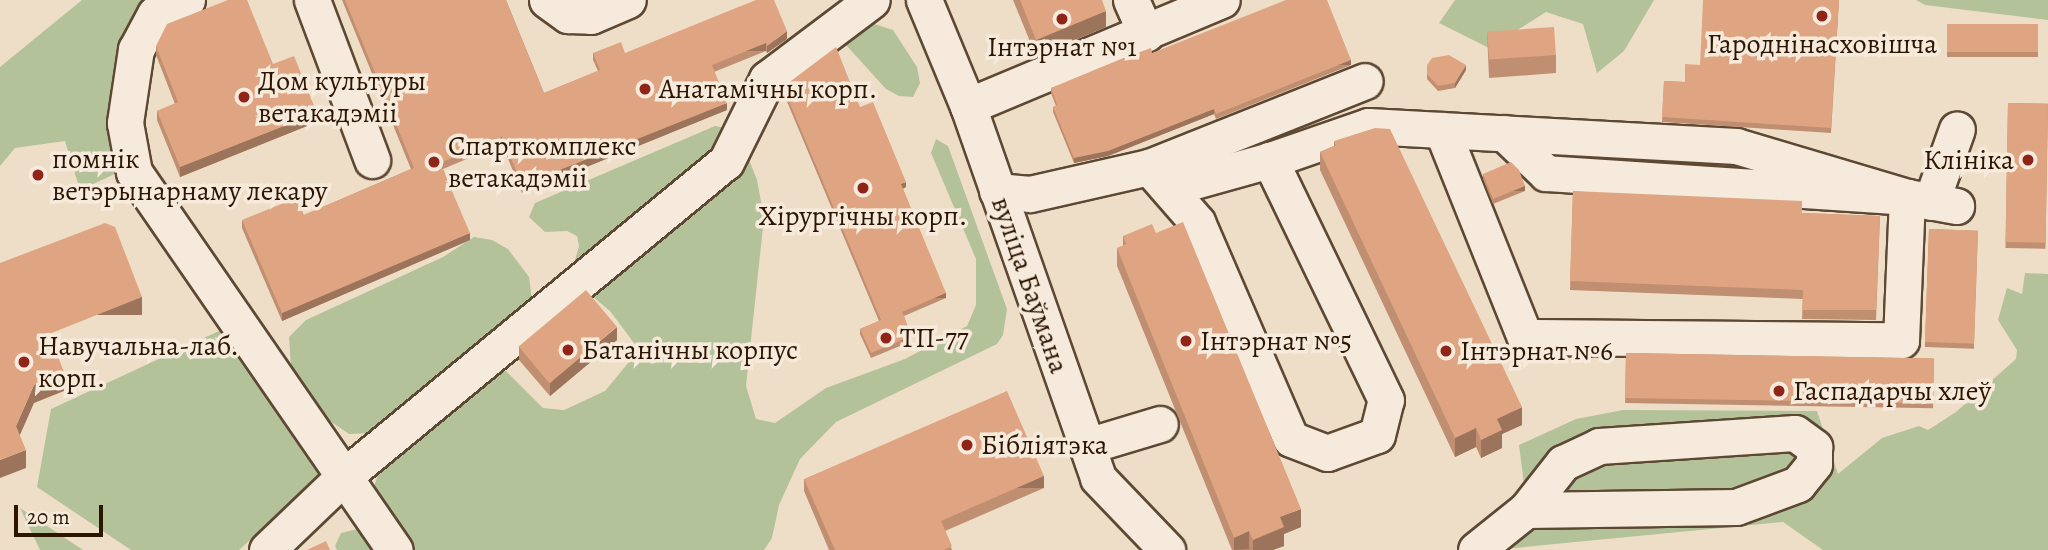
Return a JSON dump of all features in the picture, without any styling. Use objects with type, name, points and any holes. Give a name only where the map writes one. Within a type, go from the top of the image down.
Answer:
[{"type":"street","points":[[187,0],[155,14],[136,49],[125,122],[134,172],[342,478],[395,550]]},
{"type":"street","points":[[312,0],[372,160]]},
{"type":"street","points":[[547,0],[568,15],[592,16],[628,0]]},
{"type":"street","points":[[267,550],[342,478],[726,162],[767,79],[872,0]]},
{"type":"street","name":"вуліца Баўмана","points":[[925,0],[968,106],[1098,478],[1167,550]]},
{"type":"street","points":[[1131,0],[1146,34]]},
{"type":"street","points":[[968,106],[1146,34],[1222,0]]},
{"type":"street","points":[[1159,178],[1365,81]]},
{"type":"street","points":[[998,191],[1030,194],[1159,178],[1270,160],[1368,126],[1736,146],[1931,202]]},
{"type":"street","points":[[1442,130],[1525,337],[1901,340],[1931,202],[1957,130]]},
{"type":"street","points":[[1159,178],[1197,222],[1291,439],[1327,453],[1377,435],[1386,400],[1270,160]]},
{"type":"street","points":[[1087,446],[1160,424]]},
{"type":"street","points":[[1476,550],[1526,510],[1563,463],[1599,446],[1795,433],[1814,447],[1814,464],[1798,484],[1735,508],[1526,510]]},
{"type":"green space","points":[[82,0],[152,0],[123,50],[107,110],[117,173],[80,190],[65,141],[15,148],[0,166],[0,67]]},
{"type":"green space","points":[[1455,0],[1654,0],[1624,51],[1597,73],[1583,24],[1546,12],[1489,48],[1439,23]]},
{"type":"green space","points":[[1916,0],[2048,0],[2048,20],[1925,5]]},
{"type":"green space","points":[[862,20],[893,30],[917,67],[920,83],[913,97],[899,96],[886,89],[846,45],[850,31]]},
{"type":"green space","points":[[715,126],[732,129],[741,139],[757,180],[764,218],[746,386],[756,419],[775,423],[826,388],[905,359],[967,326],[976,305],[976,259],[931,153],[936,139],[948,146],[1007,309],[1003,335],[997,344],[836,422],[800,459],[779,505],[772,538],[764,550],[414,550],[371,495],[381,466],[484,376],[506,371],[543,408],[564,410],[605,391],[629,362],[634,343],[610,311],[575,282],[572,271],[579,246],[577,236],[567,231],[545,232],[529,217],[535,203]]},
{"type":"green space","points":[[474,237],[492,240],[508,249],[529,277],[532,300],[371,433],[349,434],[306,405],[292,384],[289,337],[306,320],[443,257]]},
{"type":"green space","points":[[2025,273],[2048,274],[2048,550],[1823,550],[1783,522],[1494,550],[1525,492],[1519,445],[1576,419],[1623,410],[1817,411],[1838,474],[1882,438],[1919,426],[1928,430],[1956,412],[2016,359],[2017,350],[1998,320],[2007,288],[2022,294]]},
{"type":"green space","points":[[219,331],[320,477],[239,550],[131,550],[37,487],[51,409]]},
{"type":"green space","points":[[20,508],[83,550],[40,550]]},
{"type":"green space","points":[[357,529],[380,550],[337,550],[335,546],[341,533]]},
{"type":"building","name":"Дом культуры ветакадэміі","points":[[228,0],[247,0],[273,64],[294,56],[317,113],[180,167],[157,111],[178,102],[156,46],[167,24]]},
{"type":"building","points":[[345,0],[506,0],[544,93],[600,70],[593,53],[621,42],[625,53],[756,0],[774,0],[787,31],[767,46],[766,43],[712,65],[727,103],[522,185],[502,137],[440,163],[470,233],[282,313],[242,220],[296,198],[304,215],[414,168]]},
{"type":"building","points":[[1020,0],[1102,0],[1106,11],[1036,40]]},
{"type":"building","points":[[1286,0],[1327,0],[1351,60],[1216,114],[1214,109],[1108,151],[1074,158],[1053,107],[1057,105],[1051,88],[1151,48],[1152,53]]},
{"type":"building","points":[[1703,0],[1839,0],[1831,128],[1662,117],[1664,81],[1685,82],[1685,64],[1700,65]]},
{"type":"building","points":[[1947,24],[2038,24],[2038,52],[1947,52]]},
{"type":"building","points":[[1554,27],[1556,55],[1489,60],[1487,32]]},
{"type":"building","name":"Хірургічны корп.","points":[[836,47],[860,107],[873,102],[906,182],[901,184],[946,293],[902,312],[912,336],[871,353],[860,329],[881,320],[783,87]]},
{"type":"building","points":[[1449,55],[1466,65],[1455,83],[1438,86],[1427,74],[1427,65],[1432,58]]},
{"type":"building","name":"Клініка","points":[[2008,103],[2048,104],[2046,243],[2006,242]]},
{"type":"building","name":"Інтэрнат №6","points":[[1375,128],[1390,129],[1522,407],[1497,419],[1502,430],[1481,440],[1476,428],[1455,438],[1320,152],[1336,145],[1334,141]]},
{"type":"building","points":[[1511,162],[1519,170],[1525,186],[1493,199],[1483,174]]},
{"type":"building","points":[[1573,191],[1802,201],[1802,213],[1880,216],[1876,310],[1802,310],[1803,290],[1570,281]]},
{"type":"building","name":"Інтэрнат №5","points":[[1183,222],[1301,509],[1280,517],[1284,527],[1253,540],[1249,531],[1234,538],[1117,248],[1126,244],[1123,236],[1152,224],[1156,233]]},
{"type":"building","name":"Навучальна-лаб. корп.","points":[[105,223],[115,227],[142,297],[49,334],[64,372],[34,385],[16,426],[26,450],[0,460],[0,263]]},
{"type":"building","points":[[1929,229],[1978,231],[1974,344],[1925,342]]},
{"type":"building","name":"Батанічны корпус","points":[[586,290],[617,327],[549,383],[519,347]]},
{"type":"building","name":"Гаспадарчы хлеў","points":[[1626,353],[1934,358],[1933,403],[1625,398]]},
{"type":"building","name":"Бібліятэка","points":[[1007,391],[1044,476],[941,521],[952,546],[944,550],[835,550],[804,479]]},
{"type":"building","points":[[326,541],[330,550],[307,550]]},
{"type":"place","name":"Гароднінасховішча","points":[[1822,16]]},
{"type":"place","name":"Інтэрнат №1","points":[[1062,19]]},
{"type":"place","name":"Анатамічны корп.","points":[[645,89]]},
{"type":"place","name":"Дом культуры ветакадэміі","points":[[244,97]]},
{"type":"place","name":"Клініка","points":[[2028,160]]},
{"type":"place","name":"Спарткомплекс ветакадэміі","points":[[434,162]]},
{"type":"place","name":"помнік ветэрынарнаму лекару","points":[[38,175]]},
{"type":"place","name":"Хірургічны корп.","points":[[863,188]]},
{"type":"place","name":"ТП-77","points":[[886,338]]},
{"type":"place","name":"Інтэрнат №5","points":[[1186,341]]},
{"type":"place","name":"Батанічны корпус","points":[[568,350]]},
{"type":"place","name":"Інтэрнат №6","points":[[1446,351]]},
{"type":"place","name":"Навучальна-лаб. корп.","points":[[24,362]]},
{"type":"place","name":"Гаспадарчы хлеў","points":[[1779,391]]},
{"type":"place","name":"Бібліятэка","points":[[967,445]]}]
